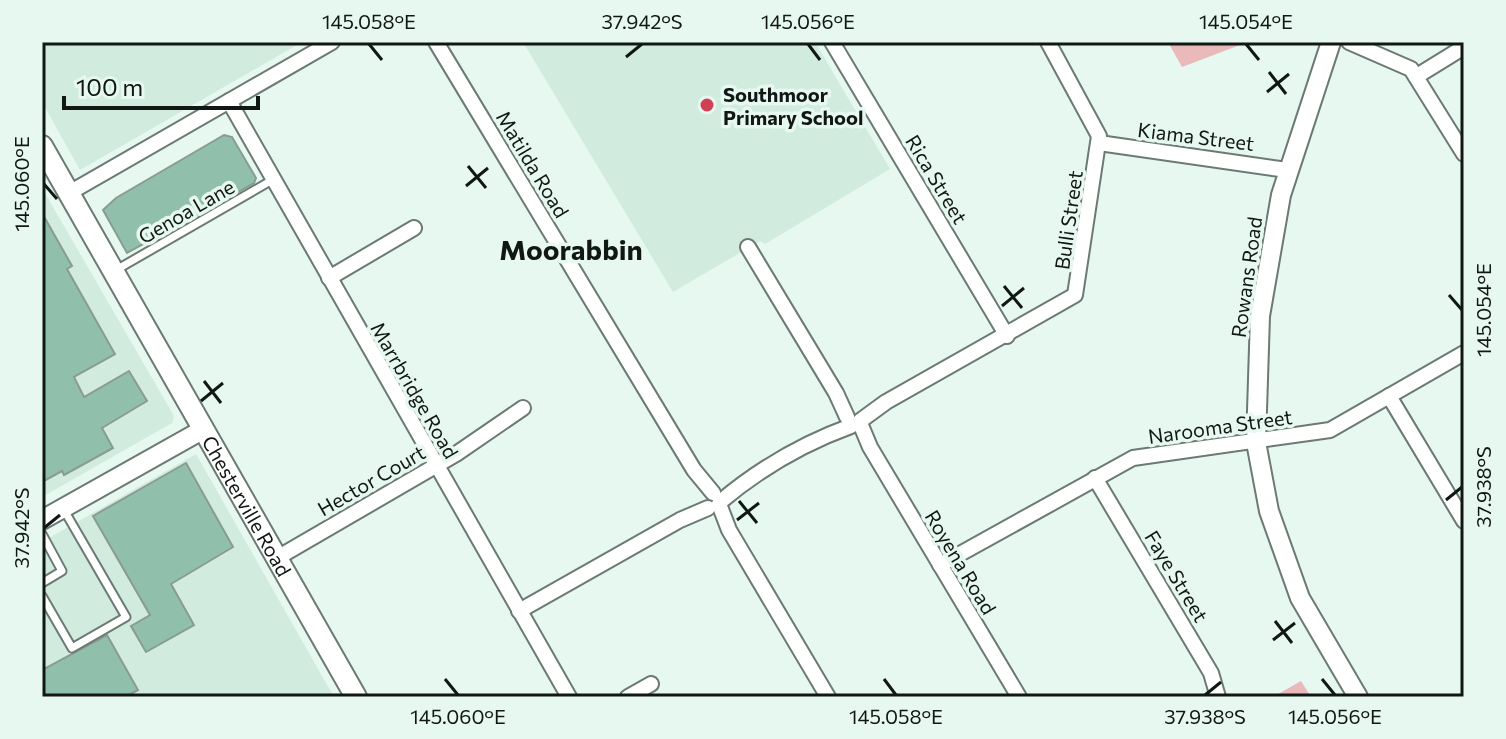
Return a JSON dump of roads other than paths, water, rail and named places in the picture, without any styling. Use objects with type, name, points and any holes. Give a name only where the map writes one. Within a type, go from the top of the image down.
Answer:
[{"type":"main road","name":"Chesterville Road","points":[[42,146],[356,697]]},
{"type":"street","points":[[69,193],[332,42]]},
{"type":"street","name":"Matilda Road","points":[[436,42],[828,697]]},
{"type":"street","name":"Rica Street","points":[[832,42],[1007,336]]},
{"type":"street","name":"Bulli Street","points":[[519,611],[1075,295],[1099,143],[1096,124],[1048,42]]},
{"type":"street","name":"Rowans Road","points":[[1331,42],[1287,170],[1260,316],[1256,442],[1259,473],[1273,525],[1305,608],[1358,697]]},
{"type":"street","points":[[1349,42],[1405,66],[1417,76],[1464,154]]},
{"type":"street","points":[[1417,76],[1464,47]]},
{"type":"street","name":"Marrbridge Road","points":[[229,101],[569,697]]},
{"type":"street","name":"Kiama Street","points":[[1099,143],[1287,170]]},
{"type":"street","points":[[329,278],[414,228]]},
{"type":"street","name":"Royena Road","points":[[748,247],[1019,697]]},
{"type":"street","name":"Narooma Street","points":[[940,565],[1095,478],[1143,456],[1330,430],[1464,353]]},
{"type":"street","points":[[1389,396],[1464,521]]},
{"type":"street","name":"Hector Court","points":[[277,558],[435,466],[523,408]]},
{"type":"street","points":[[42,520],[204,429]]},
{"type":"street","name":"Faye Street","points":[[1095,478],[1211,673],[1218,697]]},
{"type":"street","name":"Rowans Road","points":[[1273,525],[1273,548],[1290,602],[1346,697]]},
{"type":"street","points":[[628,697],[651,684]]},
{"type":"lane","name":"Genoa Lane","points":[[114,271],[274,179]]},
{"type":"lane","points":[[42,596],[72,648],[126,617],[63,508]]},
{"type":"lane","points":[[42,534],[62,571],[42,583]]},
{"type":"place","name":"Southmoor Primary School","points":[[707,105]]},
{"type":"district","name":"Moorabbin","points":[[571,249]]}]
